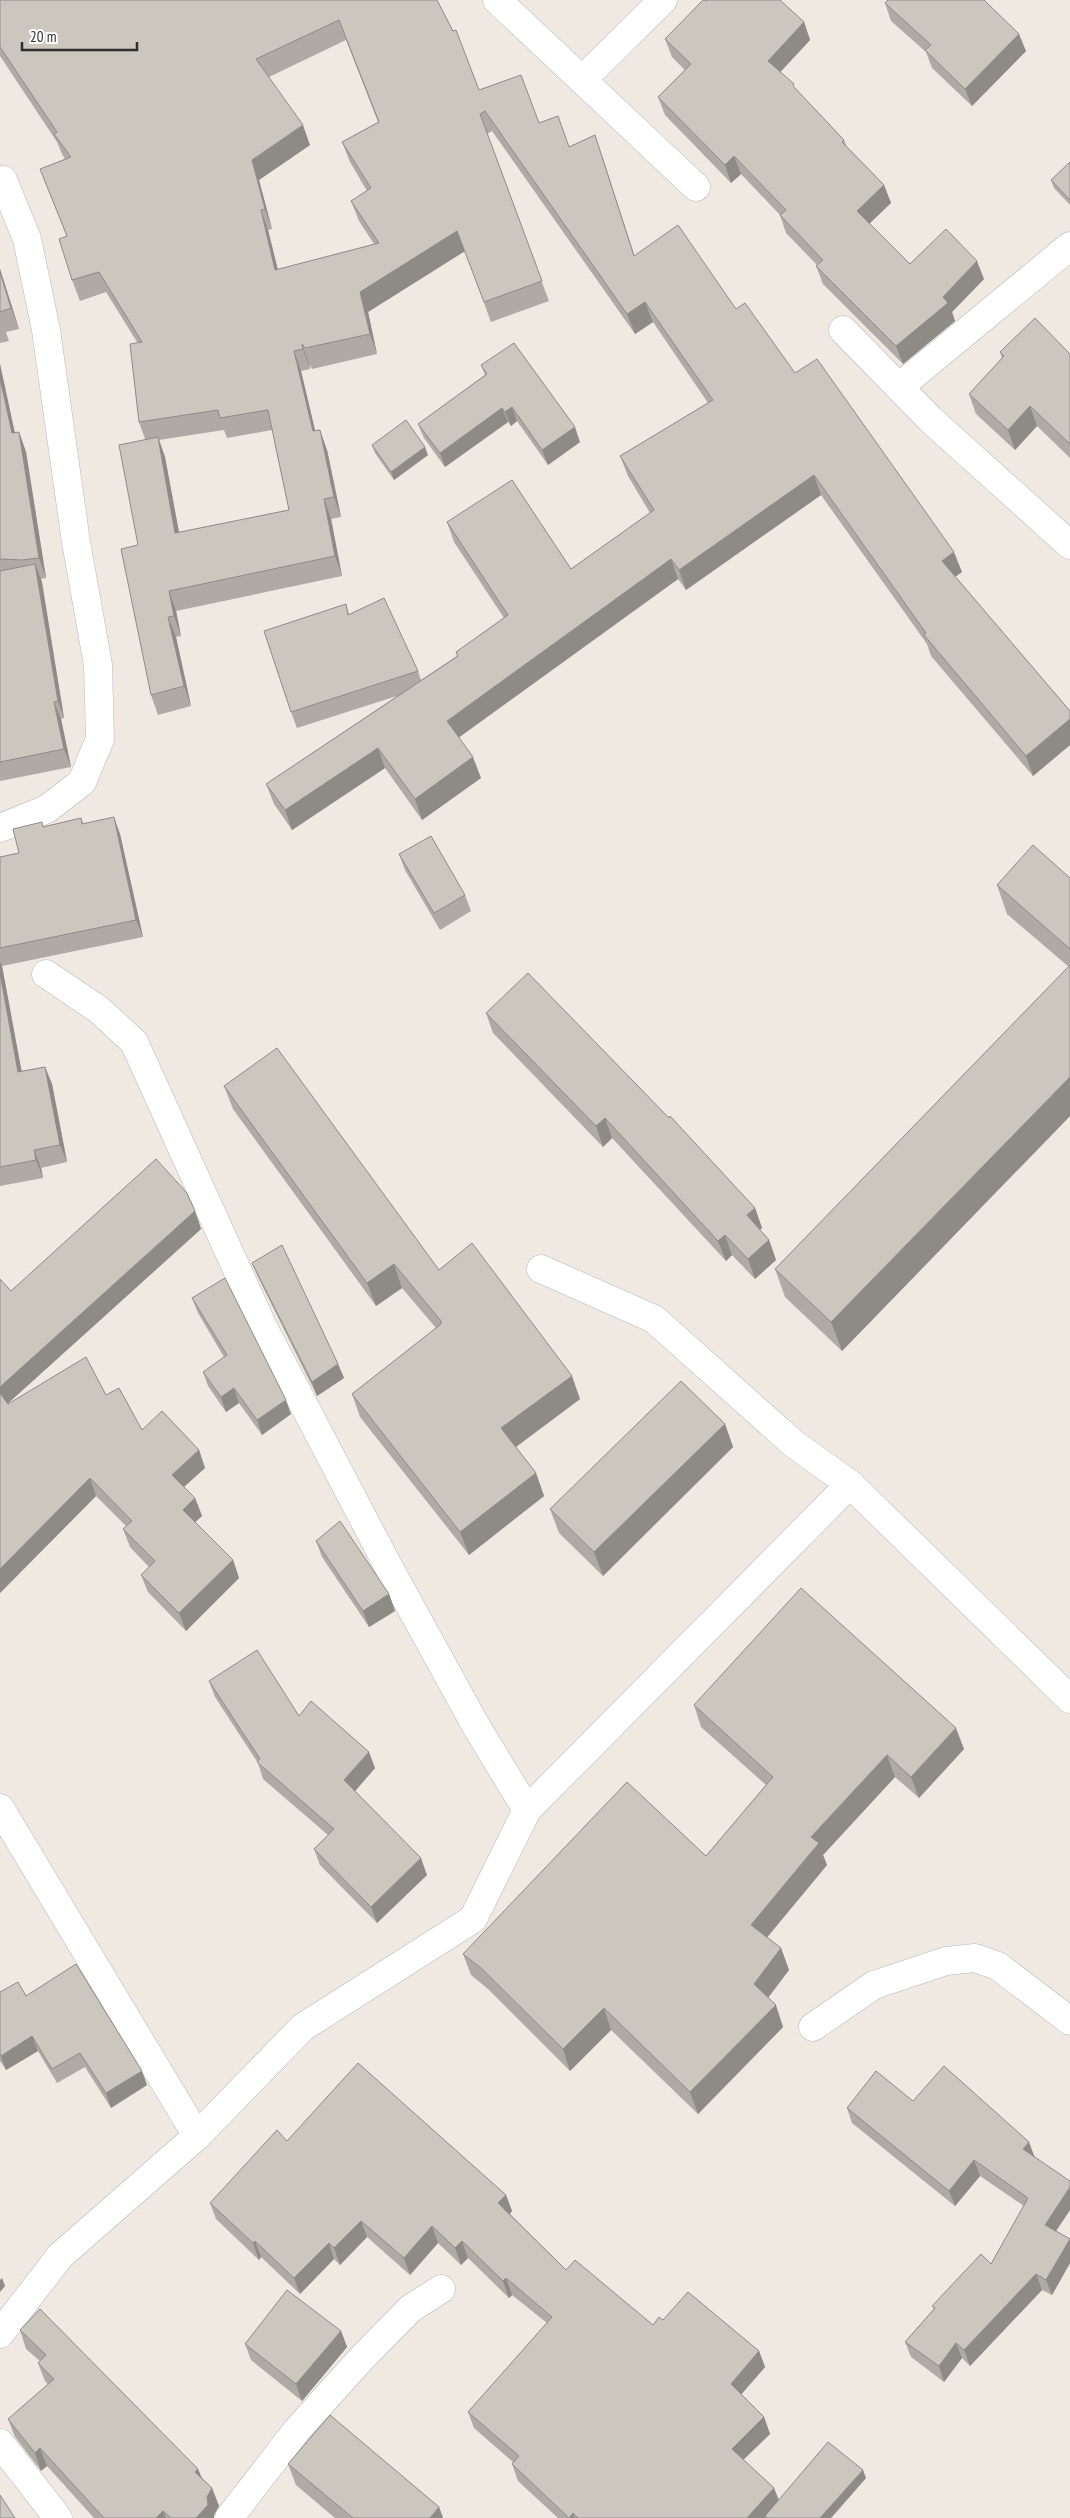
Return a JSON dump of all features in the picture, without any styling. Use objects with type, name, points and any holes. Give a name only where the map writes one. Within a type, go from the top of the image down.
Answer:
[{"type":"street","points":[[497,0],[696,187]]},
{"type":"street","points":[[582,79],[663,0]]},
{"type":"street","points":[[0,828],[47,810],[82,782],[100,740],[98,665],[76,542],[46,330],[28,239],[3,180]]},
{"type":"street","points":[[899,387],[1070,246]]},
{"type":"street","points":[[843,330],[931,420],[1070,545]]},
{"type":"street","points":[[46,974],[98,1008],[134,1042],[263,1326],[392,1572],[476,1726],[527,1810]]},
{"type":"street","points":[[541,1269],[654,1319],[794,1444],[850,1484],[1070,1700]]},
{"type":"street","points":[[0,2334],[60,2256],[197,2136],[303,2027],[472,1919],[527,1810],[850,1484]]},
{"type":"street","points":[[0,1808],[197,2136]]},
{"type":"street","points":[[813,2027],[874,1985],[946,1961],[976,1958],[998,1966],[1070,2021]]},
{"type":"street","points":[[229,2518],[297,2430],[361,2359],[410,2309],[441,2289]]},
{"type":"street","points":[[0,2444],[58,2518]]},
{"type":"building","points":[[0,0],[437,0],[453,31],[456,30],[479,90],[521,75],[539,123],[558,116],[569,147],[595,135],[634,256],[678,225],[736,309],[745,303],[795,373],[817,359],[954,552],[942,561],[1070,711],[1070,719],[1026,756],[924,635],[926,633],[814,475],[679,570],[671,559],[447,721],[473,757],[415,799],[378,748],[285,810],[266,784],[458,656],[456,652],[508,615],[447,522],[512,480],[571,569],[654,510],[620,456],[713,400],[645,302],[627,314],[485,111],[480,114],[542,281],[484,302],[457,231],[360,292],[370,334],[305,348],[302,344],[303,349],[294,351],[313,431],[320,430],[334,497],[324,499],[335,556],[169,591],[174,616],[168,617],[184,686],[151,695],[121,549],[138,545],[119,445],[158,437],[175,533],[289,510],[268,410],[220,418],[218,410],[139,422],[130,344],[142,342],[99,272],[72,280],[59,239],[67,236],[40,169],[71,157],[54,134],[57,132],[0,47]],"holes":[[[339,20],[379,122],[342,142],[371,188],[351,201],[379,243],[275,270],[261,210],[265,209],[252,160],[303,125],[256,59]]]},
{"type":"building","points":[[703,0],[780,0],[804,22],[768,61],[794,84],[793,86],[844,140],[842,142],[884,185],[857,211],[910,264],[946,229],[977,261],[943,297],[948,303],[896,346],[816,266],[823,260],[780,215],[786,210],[734,156],[725,165],[658,97],[691,64],[665,39]]},
{"type":"building","points":[[888,0],[984,0],[1019,34],[965,89],[925,50],[931,45],[885,3]]},
{"type":"building","points":[[1070,162],[1070,200],[1051,180]]},
{"type":"building","points":[[0,272],[11,308],[0,312]]},
{"type":"building","points":[[1035,318],[1070,354],[1070,444],[1030,406],[1008,430],[969,394],[1004,356],[1000,352]]},
{"type":"building","points":[[514,343],[575,427],[542,450],[512,407],[505,412],[502,408],[440,453],[418,424],[487,374],[481,365]]},
{"type":"building","points":[[0,378],[12,433],[19,432],[39,558],[22,560],[0,559]]},
{"type":"building","points":[[406,420],[425,447],[391,472],[372,445]]},
{"type":"building","points":[[35,564],[58,701],[54,702],[64,749],[0,762],[0,571]]},
{"type":"building","points":[[384,598],[418,671],[291,712],[264,631],[346,604],[348,615]]},
{"type":"building","points":[[114,817],[136,920],[0,948],[0,857],[19,853],[13,829],[42,822],[43,827],[81,818],[82,824]]},
{"type":"building","points":[[431,836],[465,895],[434,913],[399,854]]},
{"type":"building","points":[[1033,845],[1070,878],[1070,949],[997,885]]},
{"type":"building","points":[[1070,965],[1070,1077],[831,1322],[775,1269]]},
{"type":"building","points":[[0,973],[18,1072],[45,1067],[60,1145],[34,1150],[36,1160],[0,1167]]},
{"type":"building","points":[[528,973],[669,1118],[670,1116],[755,1208],[747,1215],[769,1240],[748,1259],[725,1235],[718,1241],[605,1118],[596,1126],[486,1013]]},
{"type":"building","points":[[277,1048],[439,1270],[472,1243],[572,1376],[501,1428],[536,1473],[460,1532],[352,1394],[441,1324],[441,1321],[394,1264],[367,1283],[224,1086]]},
{"type":"building","points":[[156,1159],[187,1193],[195,1211],[0,1387],[0,1279],[11,1291]]},
{"type":"building","points":[[282,1245],[338,1364],[312,1382],[252,1263]]},
{"type":"building","points":[[225,1278],[286,1400],[257,1420],[234,1388],[221,1397],[203,1372],[227,1355],[192,1298]]},
{"type":"building","points":[[86,1357],[106,1395],[119,1388],[142,1430],[162,1411],[199,1450],[172,1475],[195,1498],[183,1510],[233,1560],[179,1613],[141,1575],[155,1561],[123,1529],[132,1521],[90,1478],[0,1569],[0,1393],[8,1404]]},
{"type":"building","points":[[681,1381],[725,1424],[594,1552],[550,1509]]},
{"type":"building","points":[[340,1521],[389,1594],[363,1611],[316,1541]]},
{"type":"building","points":[[801,1588],[956,1728],[911,1777],[887,1755],[811,1837],[819,1843],[751,1925],[781,1948],[754,1984],[776,2005],[690,2092],[604,2008],[563,2049],[481,1968],[463,1954],[627,1782],[706,1856],[773,1777],[694,1705]]},
{"type":"building","points":[[257,1650],[299,1716],[311,1701],[369,1752],[344,1780],[421,1858],[371,1907],[314,1849],[334,1829],[257,1762],[260,1759],[209,1681]]},
{"type":"building","points":[[76,1964],[142,2071],[106,2093],[80,2053],[52,2069],[32,2036],[1,2056],[0,2054],[0,1992],[18,1982],[26,1996]]},
{"type":"building","points":[[358,2063],[506,2195],[498,2203],[566,2270],[575,2260],[653,2325],[659,2317],[663,2320],[688,2292],[759,2351],[731,2384],[764,2417],[732,2449],[774,2488],[747,2518],[578,2518],[573,2513],[569,2518],[512,2464],[519,2456],[468,2412],[552,2317],[506,2278],[503,2281],[462,2241],[455,2248],[432,2226],[404,2258],[361,2221],[334,2248],[329,2243],[294,2278],[255,2241],[253,2243],[210,2203],[277,2130],[287,2141]]},
{"type":"building","points":[[944,2066],[1029,2142],[1023,2149],[1070,2181],[1070,2187],[1045,2225],[1070,2239],[1046,2280],[1036,2274],[964,2350],[956,2343],[939,2366],[905,2342],[935,2308],[932,2306],[981,2254],[991,2264],[1028,2198],[974,2160],[949,2191],[847,2108],[876,2071],[913,2101]]},
{"type":"building","points":[[287,2290],[341,2331],[296,2384],[245,2344]]},
{"type":"building","points":[[40,2309],[198,2469],[195,2472],[212,2488],[207,2497],[208,2505],[196,2518],[171,2518],[163,2511],[156,2518],[104,2518],[40,2448],[35,2453],[8,2419],[54,2379],[38,2363],[46,2355],[20,2330]]},
{"type":"building","points":[[330,2415],[439,2507],[430,2518],[353,2518],[288,2464]]},
{"type":"building","points":[[828,2442],[863,2470],[820,2518],[768,2518],[765,2516]]},
{"type":"building","points":[[0,2495],[15,2518],[0,2518]]}]
